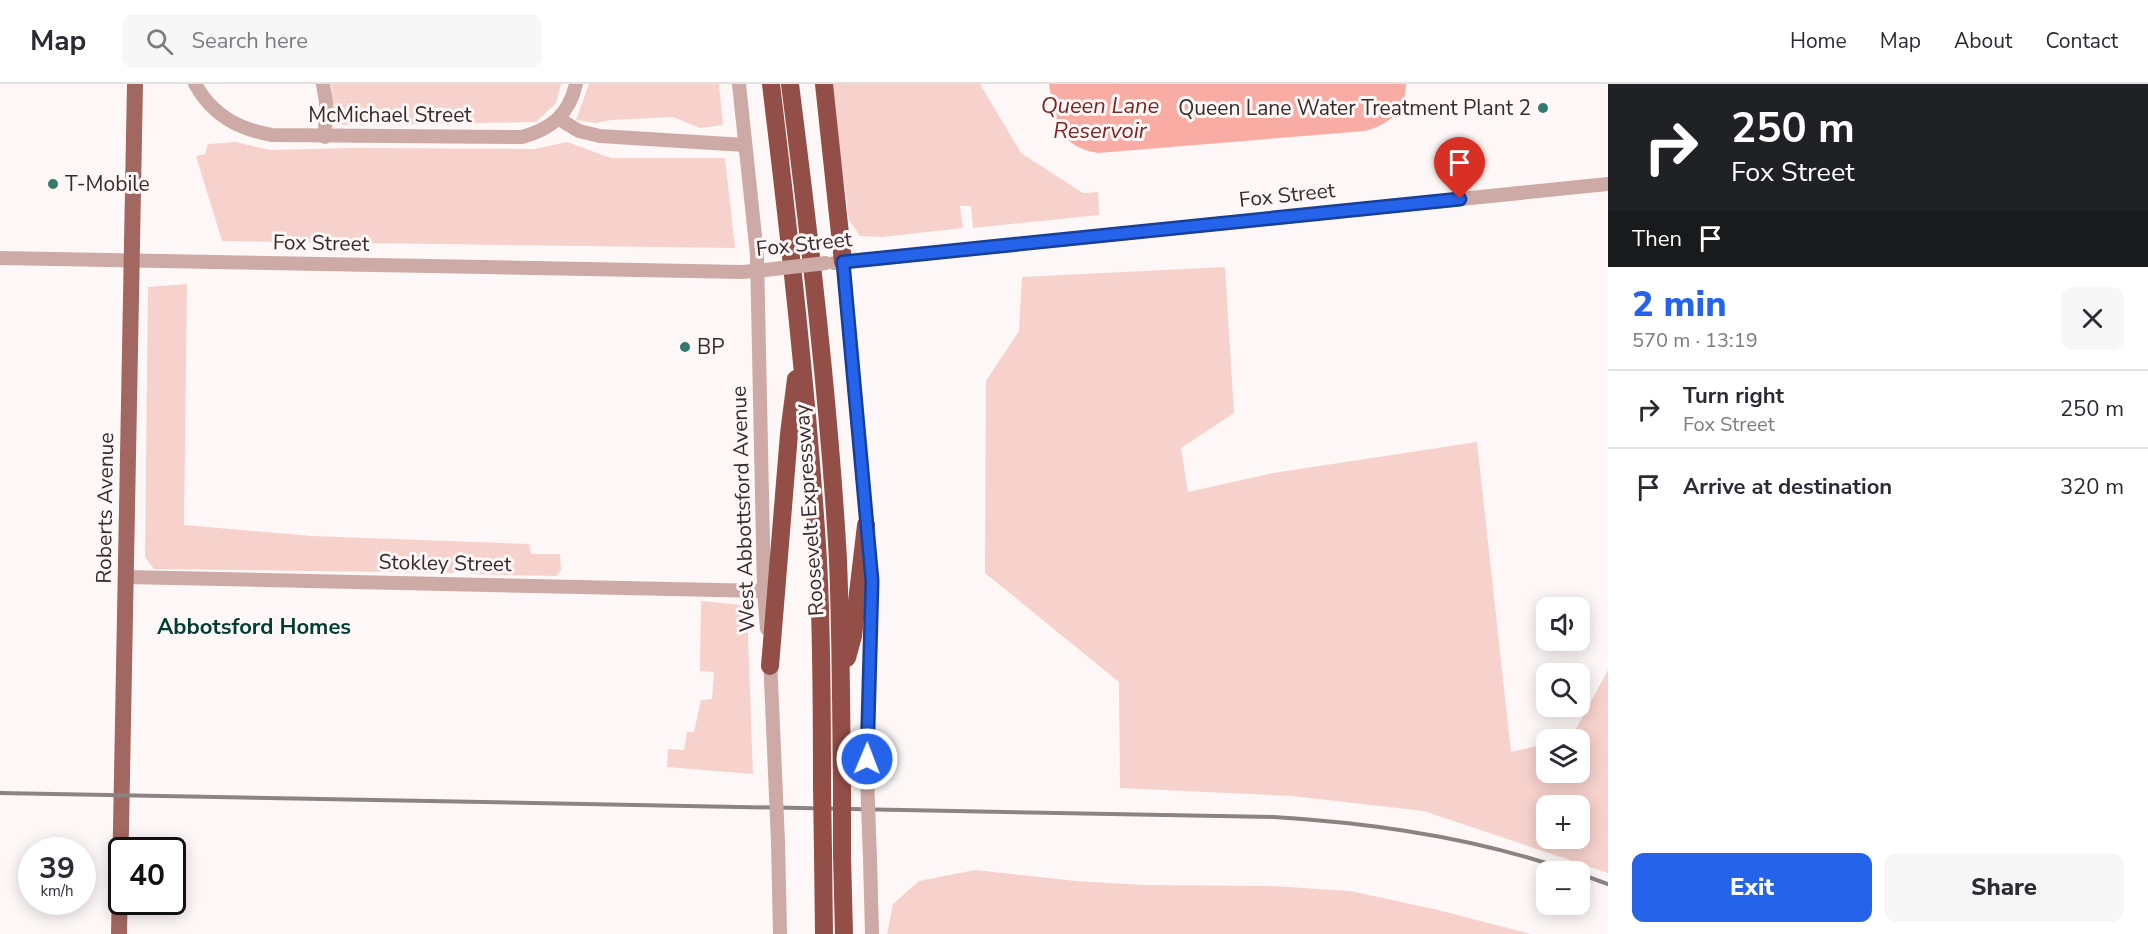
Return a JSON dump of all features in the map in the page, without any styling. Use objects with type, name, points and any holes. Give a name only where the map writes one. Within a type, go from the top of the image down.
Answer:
[{"type":"highway","name":"Roosevelt Expressway","points":[[771,84],[800,345],[818,561],[821,632],[824,934]]},
{"type":"highway","name":"Roosevelt Expressway","points":[[790,84],[810,246],[837,559],[842,677],[844,934]]},
{"type":"highway","points":[[824,84],[834,263]]},
{"type":"highway","points":[[770,666],[789,434],[800,345]]},
{"type":"highway","points":[[842,677],[853,636],[866,525]]},
{"type":"main road","name":"Roberts Avenue","points":[[119,934],[135,84]]},
{"type":"street","name":"McMichael Street","points":[[195,84],[216,112],[236,125],[272,135],[522,137],[540,132],[560,119]]},
{"type":"street","points":[[323,84],[326,102],[325,137]]},
{"type":"street","points":[[576,84],[573,95],[560,119],[579,131],[600,136],[745,145]]},
{"type":"street","name":"West Abbottsford Avenue","points":[[739,84],[761,270],[764,591],[770,666],[780,934]]},
{"type":"street","name":"Fox Street","points":[[0,258],[742,272],[1608,184]]},
{"type":"street","points":[[834,263],[857,402],[872,581],[867,777],[872,934]]},
{"type":"street","name":"Stokley Street","points":[[126,577],[764,591]]},
{"type":"shaded area","points":[[331,84],[561,84],[556,103],[536,122],[335,125]]},
{"type":"shaded area","points":[[589,84],[719,84],[723,125],[700,128],[673,117],[611,120],[596,123],[576,120]]},
{"type":"shaded area","points":[[831,84],[980,84],[1021,153],[1083,193],[1098,192],[1099,215],[973,228],[971,206],[960,206],[963,228],[882,237],[860,236],[849,220]]},
{"type":"shaded area","points":[[236,142],[270,150],[534,149],[567,142],[611,158],[725,158],[735,248],[222,241],[196,156],[205,154],[208,144]]},
{"type":"shaded area","points":[[1225,267],[1234,413],[1181,448],[1188,492],[1273,473],[1477,442],[1511,752],[1536,746],[1536,783],[1590,783],[1590,729],[1576,729],[1582,717],[1590,717],[1590,703],[1608,670],[1608,873],[1590,867],[1590,861],[1572,861],[1537,849],[1590,849],[1590,795],[1536,795],[1536,849],[1424,811],[1292,796],[1120,788],[1119,682],[985,573],[986,381],[1019,331],[1022,277]]},
{"type":"shaded area","points":[[187,284],[184,525],[312,536],[529,544],[531,554],[560,554],[561,570],[556,576],[470,574],[468,554],[455,555],[454,573],[154,569],[145,557],[148,287]]},
{"type":"shaded area","points":[[701,601],[744,605],[747,609],[753,774],[667,767],[668,749],[684,750],[687,732],[694,732],[701,700],[712,699],[714,672],[700,671]]},
{"type":"shaded area","points":[[975,870],[1076,881],[1144,885],[1273,886],[1350,891],[1434,909],[1531,934],[887,934],[893,904],[919,881]]},
{"type":"water","name":"Queen Lane Reservoir","points":[[1049,84],[1406,84],[1403,101],[1394,115],[1382,125],[1365,131],[1098,153],[1073,144],[1060,129],[1053,109]]},
{"type":"railway","points":[[0,793],[1274,817],[1349,823],[1425,834],[1463,841],[1540,861]]},
{"type":"railway","points":[[1590,878],[1608,884]]},
{"type":"place","name":"Queen Lane Water Treatment Plant 2","points":[[1543,108]]},
{"type":"place","name":"T-Mobile","points":[[53,184]]},
{"type":"place","name":"BP","points":[[685,347]]},
{"type":"district","name":"Abbotsford Homes","points":[[254,626]]},
{"type":"route","points":[[867,759],[872,581],[843,262],[1460,199]]}]
